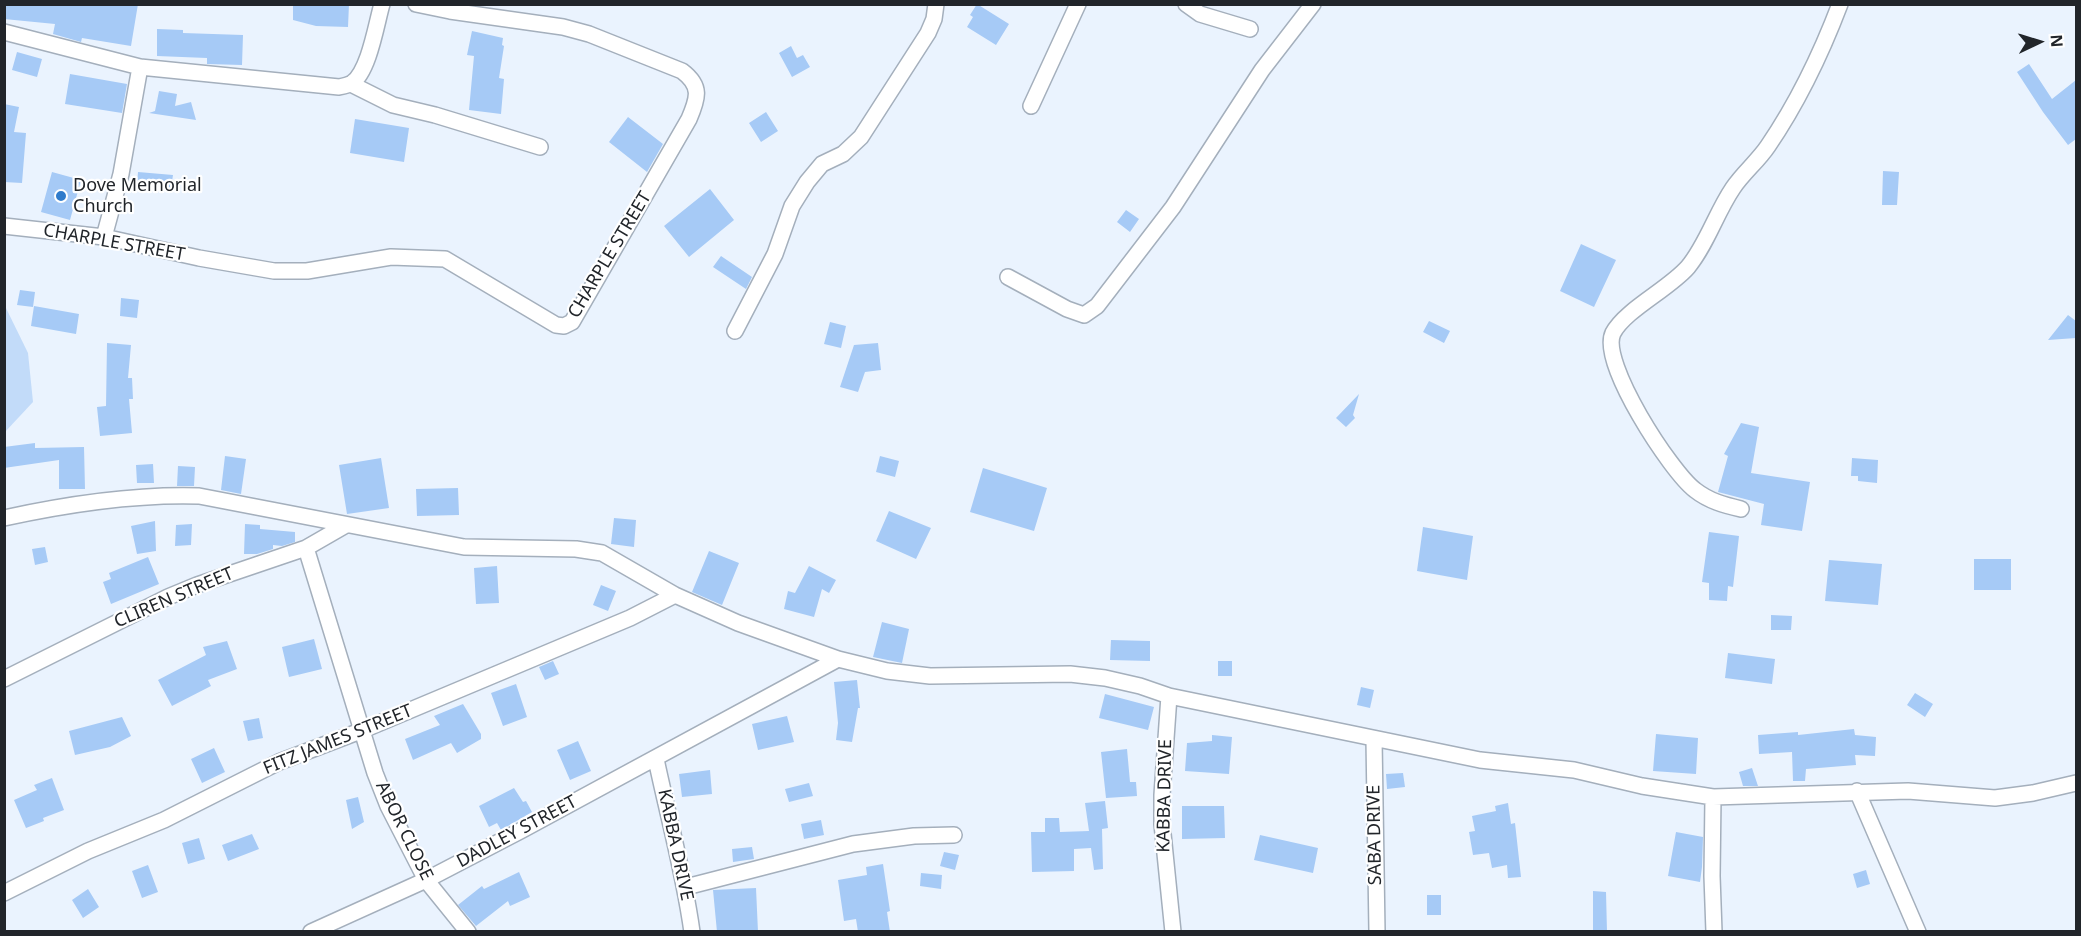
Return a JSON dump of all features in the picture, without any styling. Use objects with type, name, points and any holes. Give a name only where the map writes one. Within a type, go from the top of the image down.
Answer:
[{"type":"street","points":[[4,32],[140,67],[339,87],[351,84],[360,76],[382,4]]},
{"type":"street","name":"CHARPLE STREET","points":[[4,226],[104,237],[199,258],[274,271],[307,271],[391,257],[445,259],[556,324],[564,326],[572,322],[689,119],[696,103],[696,88],[692,78],[682,71],[590,34],[563,27],[416,4]]},
{"type":"street","points":[[1031,106],[1077,4]]},
{"type":"street","points":[[1186,4],[1200,14],[1250,29]]},
{"type":"street","points":[[1008,277],[1084,315],[1097,306],[1173,207],[1262,70],[1313,4]]},
{"type":"street","points":[[1741,509],[1713,502],[1681,478],[1624,387],[1612,357],[1612,334],[1625,320],[1671,285],[1698,255],[1734,187],[1768,148],[1793,105],[1817,62],[1840,4]]},
{"type":"street","points":[[735,331],[775,254],[792,206],[822,164],[843,154],[861,137],[928,33],[937,5]]},
{"type":"street","points":[[104,237],[121,174],[140,67]]},
{"type":"street","points":[[351,84],[393,105],[435,115],[540,147]]},
{"type":"street","points":[[4,518],[41,510],[108,501],[170,495],[200,496],[464,547],[576,549],[602,553],[675,594],[738,623],[838,659],[887,671],[930,676],[1070,674],[1128,683],[1169,696],[1480,760],[1574,770],[1642,786],[1713,797],[1908,791],[1995,798],[2033,793],[2076,783]]},
{"type":"street","name":"CLIREN STREET","points":[[4,679],[178,593],[306,548],[346,525]]},
{"type":"street","name":"ABOR CLOSE","points":[[306,548],[388,806],[426,880],[468,932]]},
{"type":"street","name":"FITZ JAMES STREET","points":[[4,893],[88,851],[165,820],[279,762],[363,730],[630,618],[675,594]]},
{"type":"street","name":"DADLEY STREET","points":[[311,932],[426,880],[656,759],[838,659]]},
{"type":"street","name":"KABBA DRIVE","points":[[1169,696],[1162,824],[1173,932]]},
{"type":"street","name":"SABA DRIVE","points":[[1374,739],[1377,932]]},
{"type":"street","name":"KABBA DRIVE","points":[[656,759],[686,887],[692,932]]},
{"type":"street","points":[[1857,791],[1918,932]]},
{"type":"street","points":[[1713,797],[1713,932]]},
{"type":"street","points":[[686,887],[853,844],[914,836],[954,835]]},
{"type":"shaded area","points":[[5,306],[28,353],[33,402],[5,432]]},
{"type":"building","points":[[4,4],[138,4],[131,46],[82,38],[81,42],[53,34],[55,24],[4,19]]},
{"type":"building","points":[[293,4],[349,4],[348,27],[316,26],[293,20]]},
{"type":"building","points":[[977,4],[1009,24],[996,45],[967,27],[973,17],[970,15]]},
{"type":"building","points":[[157,29],[183,30],[183,33],[243,35],[242,65],[207,64],[207,58],[157,56]]},
{"type":"building","points":[[472,31],[503,38],[499,78],[504,79],[501,114],[469,110],[474,56],[467,55]]},
{"type":"building","points":[[791,46],[797,58],[803,55],[810,67],[792,77],[779,53]]},
{"type":"building","points":[[17,52],[42,59],[37,77],[12,70]]},
{"type":"building","points":[[2029,64],[2052,99],[2076,80],[2076,139],[2068,145],[2017,72]]},
{"type":"building","points":[[70,74],[127,84],[122,113],[65,104]]},
{"type":"building","points":[[159,91],[177,94],[175,106],[191,102],[196,120],[149,113],[155,111]]},
{"type":"building","points":[[4,104],[19,107],[14,132],[26,133],[22,183],[4,182]]},
{"type":"building","points":[[766,112],[778,131],[761,142],[749,123]]},
{"type":"building","points":[[628,117],[663,144],[647,172],[609,142]]},
{"type":"building","points":[[355,119],[409,128],[404,162],[350,153]]},
{"type":"building","points":[[1883,171],[1899,172],[1897,205],[1882,205]]},
{"type":"building","name":"Dove Memorial Church","points":[[52,172],[81,180],[70,220],[41,212]]},
{"type":"building","points":[[138,172],[173,175],[171,188],[137,185]]},
{"type":"building","points":[[710,189],[734,220],[689,257],[664,226]]},
{"type":"building","points":[[1126,210],[1139,219],[1130,232],[1117,222]]},
{"type":"building","points":[[1581,244],[1616,260],[1594,307],[1560,291]]},
{"type":"building","points":[[721,256],[752,277],[746,289],[713,267]]},
{"type":"building","points":[[20,290],[35,292],[33,307],[17,305]]},
{"type":"building","points":[[121,298],[139,300],[137,318],[120,316]]},
{"type":"building","points":[[34,306],[79,314],[76,334],[31,326]]},
{"type":"building","points":[[2068,315],[2076,321],[2076,338],[2048,340]]},
{"type":"building","points":[[1429,321],[1450,331],[1444,343],[1423,332]]},
{"type":"building","points":[[830,322],[846,326],[841,348],[824,344]]},
{"type":"building","points":[[107,343],[131,345],[128,378],[132,378],[133,399],[129,399],[132,433],[100,436],[97,407],[106,406]]},
{"type":"building","points":[[878,343],[881,370],[865,372],[858,392],[840,387],[854,345]]},
{"type":"building","points":[[1359,394],[1353,415],[1355,418],[1346,427],[1336,418]]},
{"type":"building","points":[[1741,423],[1759,427],[1751,473],[1810,482],[1802,531],[1761,525],[1764,504],[1718,492],[1728,456],[1724,454]]},
{"type":"building","points":[[35,443],[35,448],[84,447],[85,489],[59,489],[59,460],[4,468],[4,447]]},
{"type":"building","points":[[225,456],[246,459],[241,494],[221,490]]},
{"type":"building","points":[[880,456],[899,461],[895,477],[876,472]]},
{"type":"building","points":[[381,458],[389,508],[347,514],[339,465]]},
{"type":"building","points":[[1852,458],[1878,460],[1877,483],[1858,481],[1858,476],[1851,476]]},
{"type":"building","points":[[153,464],[154,483],[137,483],[136,465]]},
{"type":"building","points":[[178,466],[195,467],[194,486],[177,486]]},
{"type":"building","points":[[983,468],[1047,488],[1034,531],[970,512]]},
{"type":"building","points":[[458,488],[459,515],[417,516],[416,489]]},
{"type":"building","points":[[889,511],[931,528],[916,559],[876,541]]},
{"type":"building","points":[[614,518],[636,520],[634,547],[611,544]]},
{"type":"building","points":[[155,521],[156,551],[137,554],[131,526]]},
{"type":"building","points":[[192,524],[191,545],[175,546],[176,525]]},
{"type":"building","points":[[245,524],[260,525],[260,529],[295,532],[295,542],[282,546],[273,545],[273,549],[257,554],[244,554]]},
{"type":"building","points":[[1423,527],[1473,536],[1467,580],[1417,571]]},
{"type":"building","points":[[1709,532],[1739,536],[1733,587],[1728,586],[1727,601],[1709,600],[1709,583],[1702,582]]},
{"type":"building","points":[[45,547],[48,562],[35,565],[32,549]]},
{"type":"building","points":[[709,551],[739,563],[722,605],[692,592]]},
{"type":"building","points":[[148,557],[159,584],[111,604],[103,582],[111,579],[109,573]]},
{"type":"building","points":[[1974,559],[2011,559],[2011,590],[1974,590]]},
{"type":"building","points":[[1829,560],[1882,564],[1878,605],[1825,601]]},
{"type":"building","points":[[497,566],[499,603],[476,604],[474,568]]},
{"type":"building","points":[[809,566],[836,580],[829,593],[822,589],[814,617],[784,609],[788,591],[795,593]]},
{"type":"building","points":[[601,585],[616,591],[608,611],[593,605]]},
{"type":"building","points":[[1771,615],[1792,616],[1791,630],[1771,630]]},
{"type":"building","points":[[882,622],[909,629],[902,663],[873,657]]},
{"type":"building","points":[[314,639],[322,669],[289,677],[282,647]]},
{"type":"building","points":[[1111,640],[1150,641],[1150,661],[1110,660]]},
{"type":"building","points":[[227,641],[237,669],[208,680],[211,686],[172,706],[158,680],[206,655],[203,647]]},
{"type":"building","points":[[1728,653],[1775,659],[1772,684],[1725,678]]},
{"type":"building","points":[[553,661],[559,674],[545,680],[539,667]]},
{"type":"building","points":[[1218,661],[1232,661],[1232,676],[1218,676]]},
{"type":"building","points":[[857,680],[860,708],[858,708],[852,742],[836,740],[838,723],[834,682]]},
{"type":"building","points":[[516,684],[527,717],[503,726],[491,693]]},
{"type":"building","points":[[1361,687],[1374,690],[1370,708],[1357,705]]},
{"type":"building","points":[[1915,693],[1933,704],[1925,717],[1907,705]]},
{"type":"building","points":[[1105,694],[1154,707],[1148,730],[1099,718]]},
{"type":"building","points":[[463,704],[481,734],[481,739],[457,753],[451,743],[413,760],[405,739],[440,725],[434,716]]},
{"type":"building","points":[[787,716],[794,742],[758,750],[752,724]]},
{"type":"building","points":[[122,717],[131,736],[110,747],[75,755],[69,731]]},
{"type":"building","points":[[259,718],[263,738],[248,741],[243,721]]},
{"type":"building","points":[[1854,729],[1855,735],[1876,737],[1875,756],[1855,755],[1856,765],[1806,769],[1805,781],[1793,781],[1792,752],[1759,754],[1758,735],[1798,732],[1798,735]]},
{"type":"building","points":[[1656,734],[1698,738],[1696,774],[1653,771]]},
{"type":"building","points":[[1212,735],[1232,737],[1229,774],[1185,771],[1187,743],[1212,741]]},
{"type":"building","points":[[578,741],[591,771],[570,780],[557,750]]},
{"type":"building","points":[[214,748],[225,772],[202,783],[191,759]]},
{"type":"building","points":[[1127,749],[1130,782],[1136,782],[1137,796],[1106,798],[1101,752]]},
{"type":"building","points":[[1752,768],[1758,786],[1743,786],[1739,772]]},
{"type":"building","points":[[710,770],[712,794],[682,797],[679,774]]},
{"type":"building","points":[[1403,773],[1405,787],[1387,789],[1386,774]]},
{"type":"building","points":[[52,778],[64,810],[26,828],[14,800],[37,790],[34,785]]},
{"type":"building","points":[[809,783],[813,796],[789,802],[785,789]]},
{"type":"building","points":[[514,788],[532,812],[501,830],[497,823],[489,827],[479,806]]},
{"type":"building","points":[[358,797],[364,822],[352,829],[346,800]]},
{"type":"building","points":[[1105,801],[1108,828],[1102,829],[1103,869],[1094,870],[1091,848],[1074,849],[1074,871],[1032,872],[1031,832],[1045,832],[1045,818],[1059,818],[1060,832],[1089,831],[1085,803]]},
{"type":"building","points":[[1508,803],[1511,824],[1515,823],[1521,877],[1508,878],[1507,865],[1492,868],[1489,853],[1473,855],[1469,832],[1475,831],[1472,816],[1496,811],[1495,806]]},
{"type":"building","points":[[1182,806],[1224,806],[1225,838],[1182,839]]},
{"type":"building","points":[[821,820],[824,835],[804,839],[801,824]]},
{"type":"building","points":[[1676,832],[1703,837],[1700,882],[1668,876]]},
{"type":"building","points":[[252,834],[259,849],[228,861],[222,845]]},
{"type":"building","points":[[1260,835],[1318,848],[1313,873],[1254,860]]},
{"type":"building","points":[[199,838],[205,859],[188,864],[182,843]]},
{"type":"building","points":[[752,847],[754,859],[733,862],[732,849]]},
{"type":"building","points":[[944,852],[959,855],[955,870],[940,866]]},
{"type":"building","points":[[883,864],[890,911],[887,912],[890,932],[858,932],[856,919],[844,921],[838,880],[867,875],[866,867]]},
{"type":"building","points":[[148,865],[158,892],[142,898],[132,871]]},
{"type":"building","points":[[1866,870],[1870,884],[1857,888],[1853,874]]},
{"type":"building","points":[[519,872],[530,897],[510,906],[508,901],[476,926],[458,905],[482,886],[484,889]]},
{"type":"building","points":[[921,873],[942,875],[941,889],[920,886]]},
{"type":"building","points":[[756,888],[758,932],[717,932],[713,890]]},
{"type":"building","points":[[88,889],[99,907],[83,918],[72,900]]},
{"type":"building","points":[[1593,891],[1606,892],[1607,932],[1593,932]]},
{"type":"building","points":[[1427,895],[1441,895],[1441,915],[1427,915]]},
{"type":"place","name":"Dove Memorial Church","points":[[61,196]]}]
